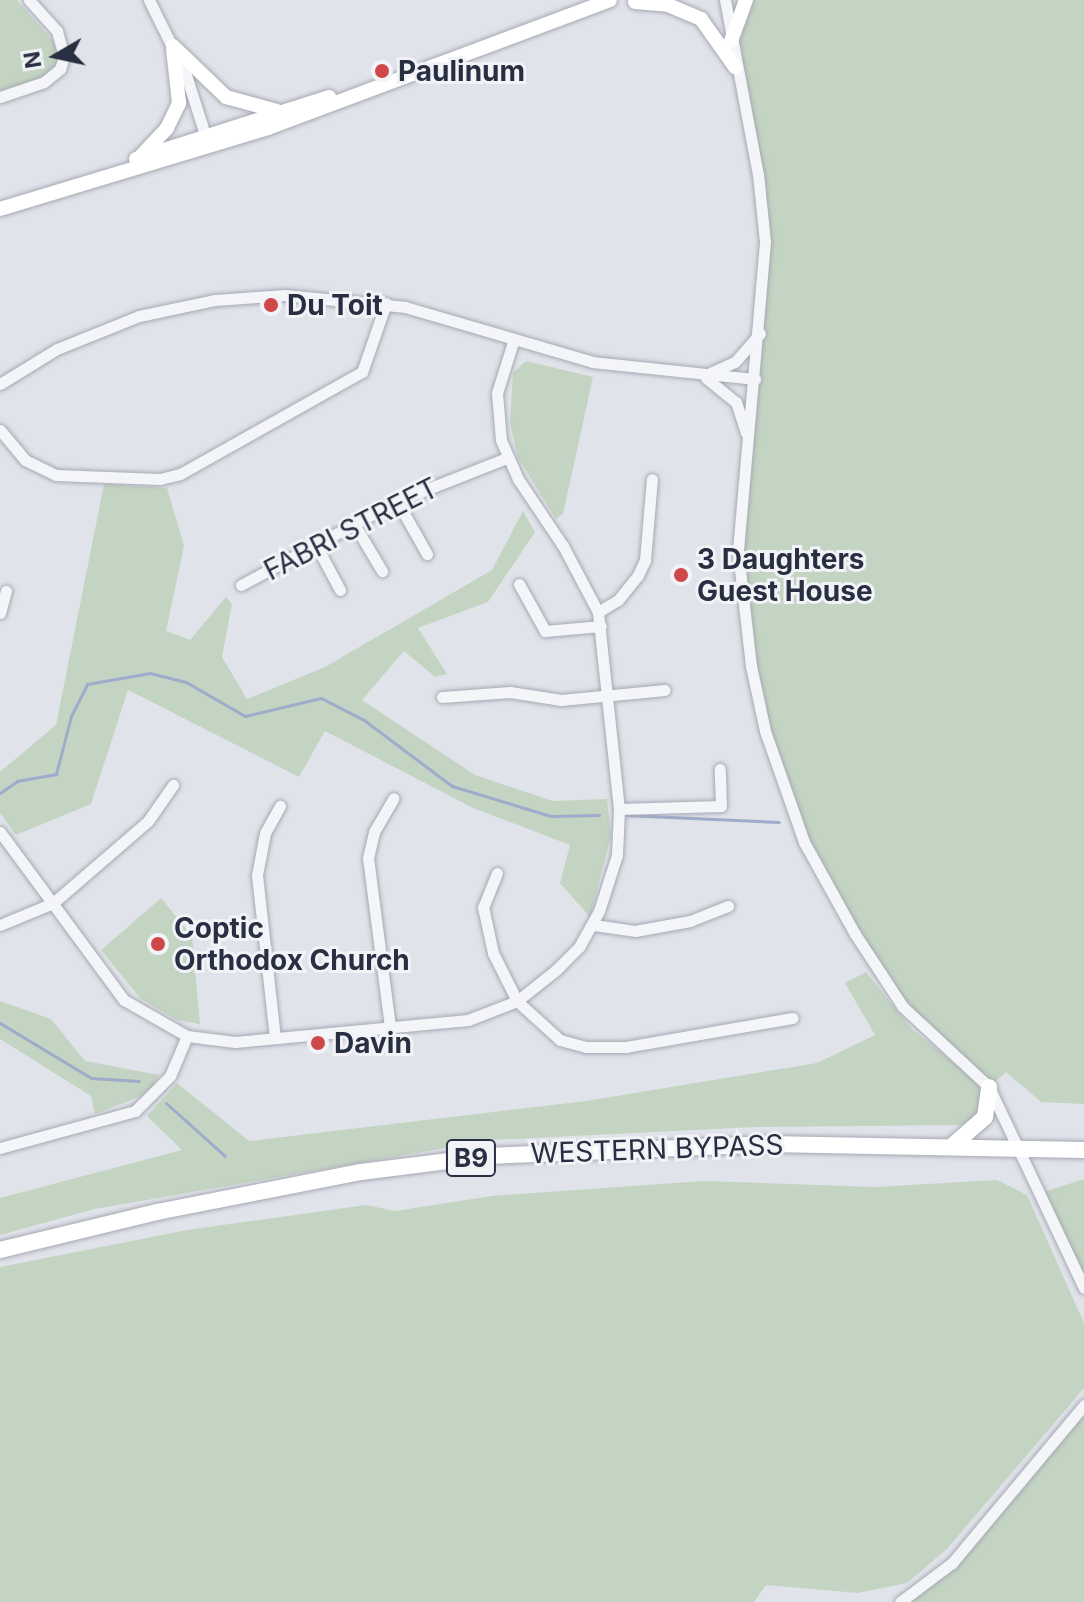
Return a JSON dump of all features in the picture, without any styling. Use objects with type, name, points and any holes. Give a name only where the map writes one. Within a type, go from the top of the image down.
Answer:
[{"type":"highway","points":[[951,1147],[985,1117],[989,1087]]},
{"type":"highway","name":"WESTERN BYPASS","points":[[0,1250],[157,1212],[346,1175],[487,1156],[630,1146],[1084,1150]]},
{"type":"main road","points":[[0,209],[353,93],[569,18],[610,0]]},
{"type":"main road","points":[[731,41],[746,0]]},
{"type":"main road","points":[[569,18],[638,1],[668,5],[701,19],[735,67]]},
{"type":"main road","points":[[173,46],[226,97],[280,111]]},
{"type":"main road","points":[[121,170],[139,158],[167,128],[179,103],[173,46]]},
{"type":"main road","points":[[139,158],[208,142],[280,111],[353,93]]},
{"type":"street","points":[[0,97],[44,82],[60,69],[64,57],[57,31],[29,0]]},
{"type":"street","points":[[149,0],[173,46],[208,142]]},
{"type":"street","points":[[725,0],[735,67],[763,204],[760,333],[739,502],[741,599],[751,666],[783,789],[804,842],[889,989],[989,1087],[1023,1150],[1084,1288]]},
{"type":"street","points":[[0,384],[57,349],[111,325],[187,305],[285,295],[386,303],[513,342],[593,362],[755,379]]},
{"type":"street","points":[[0,430],[25,460],[56,475],[160,479],[180,474],[362,372],[386,303]]},
{"type":"street","points":[[702,375],[735,362],[760,333]]},
{"type":"street","points":[[0,832],[124,1000],[187,1036],[235,1042],[468,1020],[517,1001],[556,970],[594,925],[617,855],[619,809],[598,612],[507,458],[496,405],[513,342]]},
{"type":"street","points":[[702,375],[736,402],[748,438]]},
{"type":"street","name":"FABRI STREET","points":[[241,585],[397,501],[507,458]]},
{"type":"street","points":[[598,612],[618,600],[641,568],[652,479]]},
{"type":"street","points":[[397,501],[427,554]]},
{"type":"street","points":[[354,524],[382,571]]},
{"type":"street","points":[[316,545],[340,590]]},
{"type":"street","points":[[519,584],[545,631],[601,626]]},
{"type":"street","points":[[0,613],[6,591]]},
{"type":"street","points":[[442,697],[510,692],[561,700],[665,690]]},
{"type":"street","points":[[619,809],[721,806],[720,769]]},
{"type":"street","points":[[0,925],[53,903],[148,821],[173,785]]},
{"type":"street","points":[[390,1027],[368,858],[374,832],[394,798]]},
{"type":"street","points":[[275,1038],[257,875],[265,833],[280,806]]},
{"type":"street","points":[[497,873],[487,891],[483,917],[493,953],[517,1001],[560,1040],[605,1049],[793,1018]]},
{"type":"street","points":[[594,925],[635,931],[690,921],[728,906]]},
{"type":"street","points":[[0,1148],[135,1111],[170,1076],[187,1036]]},
{"type":"street","points":[[900,1602],[952,1563],[1084,1405]]},
{"type":"green space","points":[[0,0],[17,0],[64,53],[45,77],[0,92]]},
{"type":"green space","points":[[746,0],[1084,0],[1084,1104],[1041,1102],[1006,1072],[989,1087],[903,1007],[804,842],[765,731],[738,552],[765,242],[734,28]]},
{"type":"green space","points":[[526,361],[593,377],[563,514],[556,519],[518,458],[510,423],[513,373]]},
{"type":"green space","points":[[104,484],[167,488],[184,546],[166,631],[190,640],[226,597],[232,604],[222,657],[247,699],[325,667],[492,570],[523,511],[535,532],[488,602],[418,628],[447,674],[435,677],[404,651],[362,700],[475,775],[553,801],[607,799],[611,836],[590,917],[560,883],[570,845],[473,808],[325,731],[299,777],[128,690],[91,804],[16,835],[0,813],[0,772],[56,725]]},
{"type":"green space","points":[[161,898],[192,936],[200,1024],[177,1020],[141,999],[101,950]]},
{"type":"green space","points":[[866,972],[912,1029],[982,1086],[977,1117],[966,1125],[755,1127],[491,1140],[95,1209],[0,1235],[0,1198],[182,1150],[147,1116],[177,1083],[249,1141],[586,1101],[817,1063],[875,1035],[845,983]]},
{"type":"green space","points":[[0,1001],[51,1019],[85,1061],[159,1075],[149,1093],[95,1114],[91,1096],[0,1039]]},
{"type":"green space","points":[[1084,1179],[1084,1288],[1041,1193]]},
{"type":"green space","points":[[997,1180],[1027,1195],[1084,1323],[1084,1388],[947,1549],[907,1583],[858,1593],[766,1585],[754,1602],[0,1602],[0,1267],[187,1230],[366,1205],[395,1211],[492,1196],[704,1181],[875,1187]]},
{"type":"green space","points":[[1084,1405],[1084,1602],[900,1602],[935,1578]]},
{"type":"waterway","points":[[0,793],[17,781],[56,774],[71,716],[87,684],[150,673],[186,682],[245,716],[321,698],[364,720],[452,786],[551,816],[599,815]]},
{"type":"waterway","points":[[626,815],[779,822]]},
{"type":"waterway","points":[[0,1023],[91,1078],[139,1081]]},
{"type":"waterway","points":[[166,1103],[225,1156]]},
{"type":"place","name":"Paulinum","points":[[382,71]]},
{"type":"place","name":"Du Toit","points":[[271,305]]},
{"type":"place","name":"3 Daughters Guest House","points":[[681,575]]},
{"type":"place","name":"Coptic Orthodox Church","points":[[158,944]]},
{"type":"place","name":"Davin","points":[[318,1043]]}]
